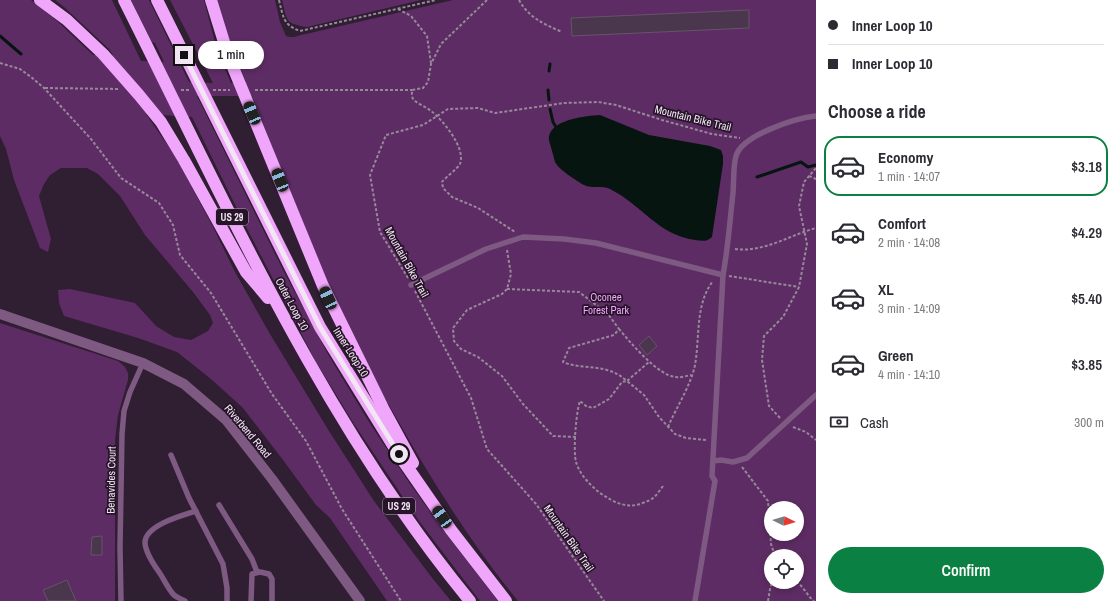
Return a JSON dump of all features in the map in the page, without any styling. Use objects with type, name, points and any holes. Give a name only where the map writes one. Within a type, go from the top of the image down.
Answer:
[{"type":"highway","points":[[40,0],[66,20],[103,54],[161,122],[184,160],[246,272],[280,311]]},
{"type":"highway","name":"Outer Loop 10","points":[[124,0],[280,311],[333,406],[389,492],[432,552],[470,601]]},
{"type":"highway","name":"Inner Loop 10","points":[[157,0],[320,327],[399,454],[451,530],[506,601]]},
{"type":"highway","points":[[211,0],[228,55],[323,286],[351,346],[383,408],[451,530]]},
{"type":"street","name":"Riverbend Road","points":[[0,314],[143,363],[184,384],[226,420],[272,479],[360,601]]},
{"type":"lane","points":[[695,601],[715,481],[712,476],[723,275],[728,248],[736,155],[749,140],[775,127],[805,117],[816,116]]},
{"type":"lane","points":[[411,285],[486,249],[523,237],[564,239],[596,243],[723,275]]},
{"type":"lane","name":"Benavides Court","points":[[121,601],[120,463],[122,426],[124,411],[130,392],[143,363]]},
{"type":"lane","points":[[713,461],[721,460],[734,462],[747,458],[816,395]]},
{"type":"lane","points":[[171,455],[196,511],[223,564],[227,588],[227,601]]},
{"type":"lane","points":[[219,505],[252,559],[257,572]]},
{"type":"lane","points":[[185,601],[175,596],[146,549],[145,541],[149,533],[162,524],[182,515],[196,511]]},
{"type":"lane","points":[[251,601],[252,574],[257,572],[269,574],[272,579],[272,601]]},
{"type":"path","points":[[279,0],[286,23],[292,28],[300,31],[436,0]]},
{"type":"path","points":[[248,90],[412,90],[423,88],[428,82],[432,64],[440,44],[487,0]]},
{"type":"path","points":[[519,0],[523,8],[532,17],[543,24],[562,32]]},
{"type":"path","points":[[397,8],[411,16],[427,36],[432,64]]},
{"type":"path","points":[[0,63],[20,69],[44,88],[92,139],[122,178],[159,203],[173,225],[180,255],[211,293],[272,394],[306,441],[342,509],[401,601]]},
{"type":"path","points":[[44,88],[122,89]]},
{"type":"path","points":[[177,90],[193,90]]},
{"type":"path","points":[[208,90],[232,90]]},
{"type":"path","points":[[412,90],[414,101],[421,104],[437,116],[454,138],[459,148],[461,158],[459,165],[442,182],[443,188],[452,197],[478,208],[523,237]]},
{"type":"path","name":"Mountain Bike Trail","points":[[604,601],[536,504],[487,449],[471,398],[411,285],[380,232],[370,175],[386,135],[423,125],[448,109],[478,108],[495,113],[564,103],[598,102],[616,105],[712,134],[749,140]]},
{"type":"path","points":[[815,169],[804,182],[798,206],[808,244],[799,287],[783,317],[764,336],[762,360],[769,406],[785,423],[806,432],[816,440]]},
{"type":"path","points":[[809,176],[816,179]]},
{"type":"path","points":[[728,248],[746,250],[761,247],[816,228]]},
{"type":"path","points":[[505,243],[511,274],[507,289],[502,294],[467,310],[453,328],[454,341],[461,349],[478,357],[502,376],[523,404],[553,436],[576,437]]},
{"type":"path","points":[[668,427],[695,366],[700,314],[704,297],[711,283],[716,277],[723,275],[799,287]]},
{"type":"path","points":[[507,289],[579,292],[608,314],[619,329],[649,362],[659,370],[674,378],[691,375]]},
{"type":"path","points":[[619,329],[614,335],[569,348],[563,362],[569,365],[607,370],[620,375],[644,395],[659,417],[675,434],[698,440]]},
{"type":"path","points":[[649,362],[627,381],[622,382],[609,399],[593,408],[586,406],[580,401],[578,408],[576,437],[576,461],[582,475],[596,489],[620,505],[630,506],[642,504],[653,499],[663,486]]},
{"type":"path","points":[[738,461],[768,501],[771,544],[773,549]]},
{"type":"path","points":[[768,601],[770,589]]},
{"type":"path","points":[[802,589],[808,597],[814,601]]},
{"type":"green space","name":"Oconee Forest Park","points":[[0,0],[31,0],[56,20],[93,55],[113,55],[109,49],[55,0],[112,0],[141,61],[164,62],[131,0],[149,0],[189,82],[213,83],[170,0],[204,0],[217,50],[231,83],[246,82],[224,26],[216,0],[275,0],[280,22],[286,36],[291,37],[453,0],[816,0],[816,601],[518,601],[466,531],[419,457],[384,397],[338,306],[312,246],[252,96],[197,96],[282,268],[329,356],[369,422],[408,481],[446,534],[498,601],[480,601],[419,521],[354,424],[316,362],[243,221],[192,117],[146,114],[175,156],[235,272],[270,334],[329,431],[374,501],[451,601],[387,601],[330,518],[316,505],[243,408],[211,379],[177,352],[138,338],[64,316],[59,303],[58,290],[70,289],[135,303],[156,326],[174,337],[191,340],[208,331],[213,323],[210,315],[193,292],[145,235],[120,196],[98,174],[87,168],[61,168],[50,175],[44,184],[39,196],[51,239],[48,252],[40,248],[14,180],[6,149],[0,136]]},
{"type":"green space","points":[[282,0],[421,0],[307,27],[300,26],[288,20]]},
{"type":"green space","points":[[0,323],[118,361],[125,367],[128,373],[128,380],[118,415],[115,440],[115,601],[0,601]]},
{"type":"shaded area","points":[[600,115],[649,135],[710,146],[721,150],[723,164],[712,237],[710,239],[700,241],[682,237],[671,232],[660,226],[632,203],[610,189],[584,185],[568,175],[557,165],[549,139],[552,130],[563,122],[587,116]]},
{"type":"building","points":[[749,10],[749,28],[572,36],[571,18]]},
{"type":"building","points":[[649,336],[657,346],[647,355],[639,345]]},
{"type":"building","points":[[102,536],[102,555],[91,555],[92,537]]},
{"type":"building","points":[[67,580],[76,601],[48,601],[43,590]]},
{"type":"waterway","points":[[0,36],[21,54]]},
{"type":"waterway","points":[[549,71],[550,64]]},
{"type":"waterway","points":[[548,90],[549,100]]},
{"type":"waterway","points":[[550,109],[553,122],[556,127]]},
{"type":"waterway","points":[[757,177],[801,162],[808,167],[816,165]]},
{"type":"route","points":[[184,55],[320,327],[399,454]]}]
